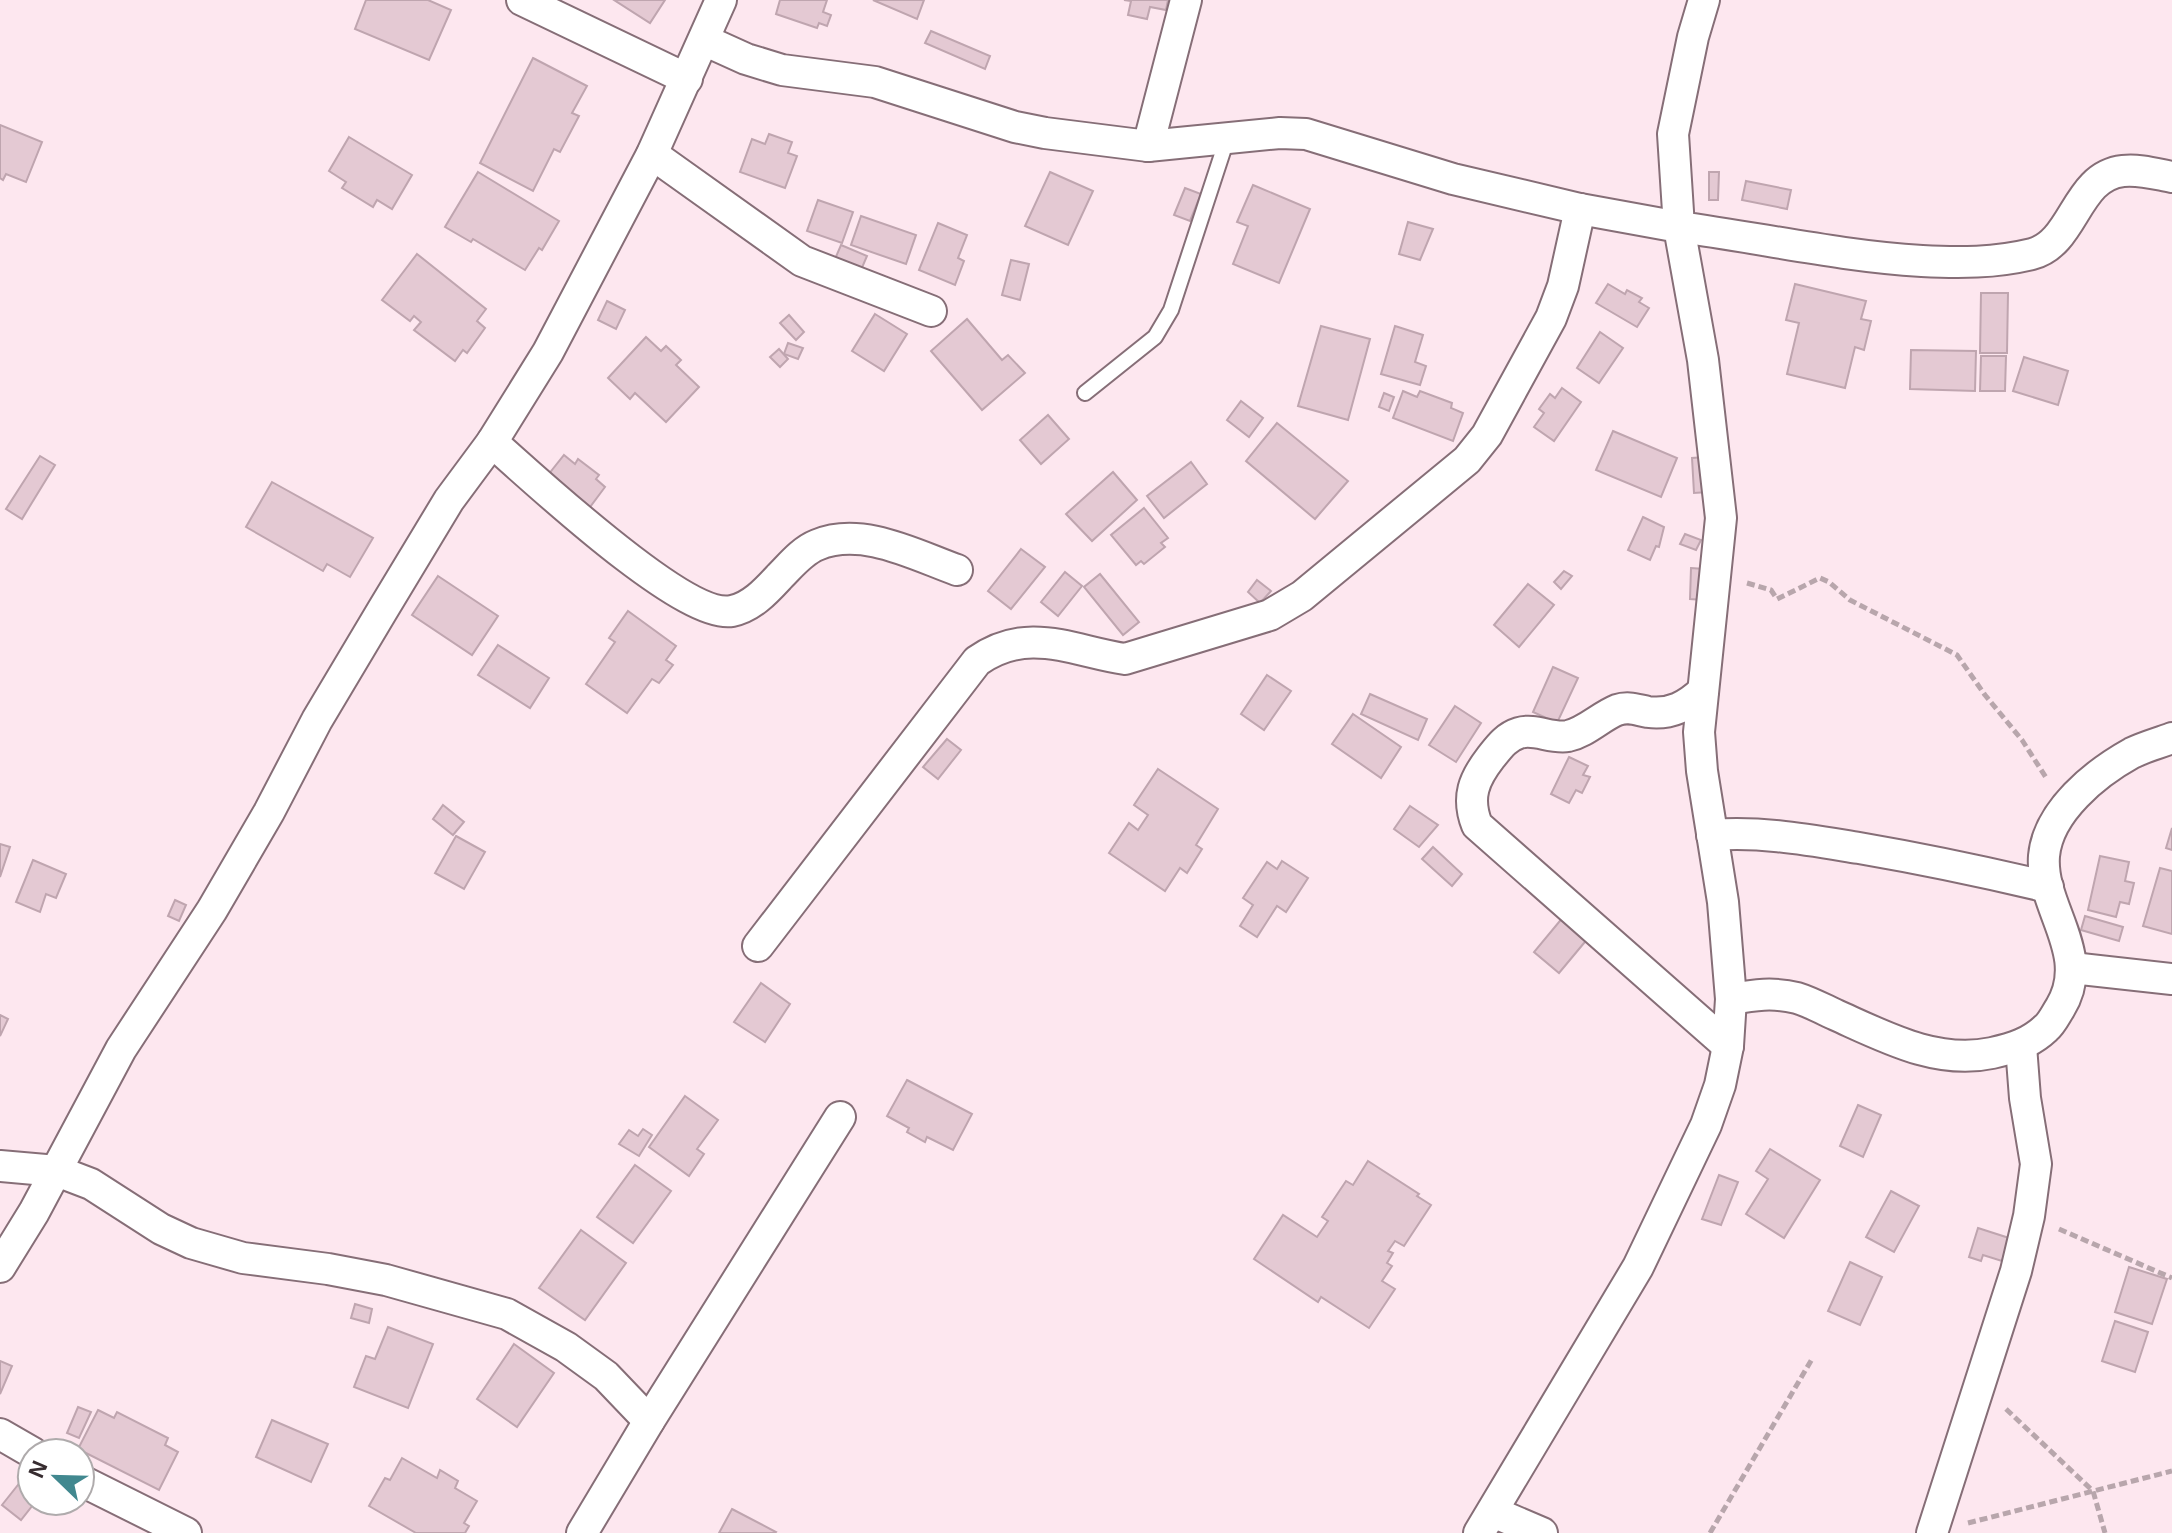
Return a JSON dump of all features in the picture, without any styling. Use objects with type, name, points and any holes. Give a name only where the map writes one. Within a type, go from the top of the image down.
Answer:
[{"type":"street","points":[[522,0],[687,79]]},
{"type":"street","points":[[0,1267],[57,1171],[121,1049],[212,910],[269,812],[317,720],[389,599],[449,500],[492,442],[561,329],[652,154],[721,0]]},
{"type":"street","points":[[1148,146],[1186,0]]},
{"type":"street","points":[[1542,1533],[1486,1522],[1638,1267],[1706,1125],[1720,1085],[1728,1046],[1731,999],[1723,902],[1702,771],[1699,732],[1721,518],[1703,360],[1679,227],[1673,134],[1704,0]]},
{"type":"street","points":[[704,40],[746,59],[782,70],[875,82],[1015,127],[1148,146],[1280,133],[1306,134],[1453,179],[1580,209],[1872,258],[1969,263],[2006,260],[2036,253],[2050,246],[2084,196],[2098,181],[2112,173],[2125,171],[2172,177]]},
{"type":"street","points":[[652,154],[802,261],[931,311]]},
{"type":"street","points":[[758,946],[977,661],[994,649],[1016,644],[1058,642],[1102,656],[1125,659],[1270,615],[1302,596],[1467,460],[1487,435],[1551,318],[1563,286],[1580,209]]},
{"type":"street","points":[[492,442],[577,516],[644,568],[710,609],[731,611],[751,603],[769,589],[797,558],[815,545],[834,540],[853,538],[874,542],[957,570]]},
{"type":"street","points":[[1703,691],[1687,706],[1668,711],[1618,710],[1566,736],[1536,731],[1519,733],[1503,741],[1478,775],[1471,791],[1471,810],[1477,825],[1728,1046]]},
{"type":"street","points":[[1731,999],[1766,993],[1799,998],[1890,1039],[1935,1054],[1971,1057],[2021,1046],[2049,1026],[2065,999],[2072,968],[2063,926],[2048,887],[2044,855],[2055,820],[2076,793],[2133,753],[2172,738]]},
{"type":"street","points":[[1712,835],[1781,835],[1938,861],[2048,887]]},
{"type":"street","points":[[2072,968],[2172,979]]},
{"type":"street","points":[[1932,1532],[2016,1271],[2029,1216],[2036,1164],[2025,1098],[2021,1046]]},
{"type":"street","points":[[582,1533],[840,1117]]},
{"type":"street","points":[[0,1166],[57,1171],[91,1184],[161,1229],[191,1243],[243,1258],[386,1280],[507,1314],[566,1347],[596,1369],[649,1421]]},
{"type":"street","points":[[96,1488],[186,1533]]},
{"type":"lane","points":[[1085,393],[1155,337],[1171,310],[1227,139]]},
{"type":"path","points":[[1716,573],[1771,590],[1777,599],[1820,578],[1850,600],[1957,655],[2022,740],[2065,808]]},
{"type":"path","points":[[2029,1216],[2172,1278]]},
{"type":"path","points":[[1710,1533],[1812,1359]]},
{"type":"path","points":[[1979,1384],[2093,1491],[2105,1533]]},
{"type":"path","points":[[1932,1532],[2172,1471]]},
{"type":"building","points":[[366,0],[428,0],[451,10],[429,60],[355,29]]},
{"type":"building","points":[[614,0],[665,0],[650,23]]},
{"type":"building","points":[[780,0],[827,0],[823,12],[831,15],[827,26],[819,23],[817,28],[776,14]]},
{"type":"building","points":[[873,0],[924,0],[917,19]]},
{"type":"building","points":[[1124,0],[1168,0],[1166,10],[1150,7],[1147,19],[1128,15],[1131,1]]},
{"type":"building","points":[[931,31],[990,56],[985,69],[925,43]]},
{"type":"building","points":[[533,58],[587,86],[572,113],[579,116],[560,152],[554,149],[533,191],[480,163]]},
{"type":"building","points":[[0,125],[42,142],[26,182],[6,174],[3,180],[0,178]]},
{"type":"building","points":[[769,134],[792,142],[788,153],[797,156],[785,188],[740,172],[752,139],[765,144]]},
{"type":"building","points":[[349,137],[412,175],[392,209],[377,200],[373,207],[342,188],[346,182],[329,171]]},
{"type":"building","points":[[478,172],[559,221],[542,250],[539,248],[525,270],[473,239],[471,242],[445,227]]},
{"type":"building","points":[[1050,172],[1093,191],[1068,245],[1025,226]]},
{"type":"building","points":[[1709,172],[1719,172],[1718,200],[1709,200]]},
{"type":"building","points":[[1746,181],[1791,190],[1787,209],[1742,200]]},
{"type":"building","points":[[1253,185],[1310,209],[1279,283],[1233,264],[1248,226],[1237,222]]},
{"type":"building","points":[[1185,188],[1201,194],[1190,221],[1174,215]]},
{"type":"building","points":[[818,200],[853,212],[842,243],[807,231]]},
{"type":"building","points":[[861,216],[916,235],[906,264],[851,245]]},
{"type":"building","points":[[1408,222],[1433,229],[1420,260],[1399,254]]},
{"type":"building","points":[[938,223],[967,235],[958,258],[964,261],[955,285],[919,270]]},
{"type":"building","points":[[841,245],[867,256],[861,270],[835,259]]},
{"type":"building","points":[[417,254],[486,309],[477,321],[485,328],[467,353],[463,350],[455,361],[414,330],[421,322],[414,316],[410,321],[382,300]]},
{"type":"building","points":[[1011,260],[1029,264],[1020,300],[1002,295]]},
{"type":"building","points":[[1608,284],[1625,294],[1627,290],[1642,298],[1639,302],[1649,308],[1637,327],[1596,303]]},
{"type":"building","points":[[1795,284],[1866,301],[1861,319],[1871,321],[1864,350],[1855,347],[1845,388],[1787,374],[1799,323],[1786,320]]},
{"type":"building","points":[[1981,293],[2008,293],[2007,353],[1980,353]]},
{"type":"building","points":[[607,301],[625,310],[616,329],[598,320]]},
{"type":"building","points":[[875,314],[907,334],[884,371],[852,351]]},
{"type":"building","points":[[789,315],[804,332],[796,340],[780,323]]},
{"type":"building","points":[[967,319],[1002,360],[1008,355],[1025,373],[982,410],[931,351]]},
{"type":"building","points":[[1321,326],[1370,339],[1348,420],[1298,406]]},
{"type":"building","points":[[1395,326],[1423,335],[1415,362],[1426,366],[1420,385],[1381,374]]},
{"type":"building","points":[[1600,332],[1623,348],[1599,383],[1577,368]]},
{"type":"building","points":[[646,337],[661,351],[666,346],[681,360],[676,365],[699,387],[666,422],[635,393],[630,399],[608,378]]},
{"type":"building","points":[[788,343],[803,348],[798,359],[784,354]]},
{"type":"building","points":[[779,349],[788,359],[780,367],[770,357]]},
{"type":"building","points":[[1911,350],[1976,351],[1975,391],[1910,389]]},
{"type":"building","points":[[1981,356],[2006,356],[2005,391],[1980,391]]},
{"type":"building","points":[[2024,357],[2068,371],[2058,405],[2013,391]]},
{"type":"building","points":[[1562,388],[1581,402],[1554,441],[1534,427],[1544,413],[1539,409],[1550,394],[1555,398]]},
{"type":"building","points":[[1403,391],[1417,397],[1420,391],[1452,403],[1451,408],[1463,413],[1453,441],[1393,418]]},
{"type":"building","points":[[1384,393],[1394,397],[1389,411],[1379,407]]},
{"type":"building","points":[[1241,401],[1263,418],[1249,437],[1227,420]]},
{"type":"building","points":[[1048,415],[1069,439],[1041,464],[1020,440]]},
{"type":"building","points":[[1277,423],[1348,481],[1315,519],[1246,461]]},
{"type":"building","points":[[1613,431],[1677,458],[1661,497],[1596,470]]},
{"type":"building","points":[[564,455],[575,464],[578,459],[599,475],[596,479],[605,487],[590,507],[548,475]]},
{"type":"building","points":[[40,456],[55,465],[22,519],[6,509]]},
{"type":"building","points":[[1705,457],[1708,492],[1694,493],[1692,458]]},
{"type":"building","points":[[1191,462],[1207,484],[1164,518],[1147,496]]},
{"type":"building","points":[[1113,472],[1137,500],[1092,541],[1066,514]]},
{"type":"building","points":[[272,482],[373,538],[350,577],[327,564],[323,571],[246,527]]},
{"type":"building","points":[[1144,508],[1168,538],[1161,543],[1165,547],[1144,564],[1141,561],[1136,565],[1111,535]]},
{"type":"building","points":[[1643,517],[1664,527],[1659,547],[1656,546],[1650,560],[1628,550]]},
{"type":"building","points":[[1685,534],[1701,540],[1696,550],[1680,544]]},
{"type":"building","points":[[1021,549],[1045,567],[1011,609],[988,591]]},
{"type":"building","points":[[1691,568],[1704,569],[1703,600],[1690,599]]},
{"type":"building","points":[[1564,571],[1572,576],[1561,589],[1554,582]]},
{"type":"building","points":[[1065,572],[1082,586],[1058,616],[1041,602]]},
{"type":"building","points":[[1100,574],[1139,622],[1123,635],[1084,587]]},
{"type":"building","points":[[438,576],[498,616],[472,655],[412,615]]},
{"type":"building","points":[[1257,580],[1271,591],[1260,603],[1248,592]]},
{"type":"building","points":[[1528,584],[1554,605],[1519,647],[1494,625]]},
{"type":"building","points":[[628,611],[676,646],[666,660],[673,665],[659,683],[652,679],[627,713],[586,684],[615,642],[609,638]]},
{"type":"building","points":[[498,645],[549,678],[530,708],[478,675]]},
{"type":"building","points":[[1553,667],[1578,678],[1557,723],[1533,712]]},
{"type":"building","points":[[1267,675],[1291,691],[1264,730],[1241,714]]},
{"type":"building","points":[[1370,694],[1427,719],[1418,740],[1361,714]]},
{"type":"building","points":[[1455,706],[1481,723],[1456,762],[1429,745]]},
{"type":"building","points":[[1353,714],[1401,747],[1381,778],[1332,744]]},
{"type":"building","points":[[947,739],[961,750],[938,779],[923,767]]},
{"type":"building","points":[[1569,757],[1588,766],[1583,775],[1590,777],[1582,793],[1576,790],[1569,803],[1551,794]]},
{"type":"building","points":[[1158,769],[1218,809],[1196,845],[1202,849],[1187,873],[1180,868],[1165,891],[1109,853],[1129,823],[1138,830],[1148,815],[1134,805]]},
{"type":"building","points":[[443,805],[464,822],[453,835],[433,819]]},
{"type":"building","points":[[1410,806],[1438,825],[1419,847],[1394,829]]},
{"type":"building","points":[[2172,828],[2172,850],[2166,848]]},
{"type":"building","points":[[456,836],[485,852],[464,889],[435,873]]},
{"type":"building","points":[[0,844],[10,847],[0,877]]},
{"type":"building","points":[[1433,847],[1462,874],[1452,886],[1422,859]]},
{"type":"building","points":[[2100,856],[2129,862],[2125,881],[2134,883],[2129,904],[2120,902],[2116,917],[2088,910]]},
{"type":"building","points":[[33,860],[66,874],[56,898],[46,894],[40,912],[16,902]]},
{"type":"building","points":[[1282,861],[1308,878],[1286,912],[1277,906],[1257,937],[1240,926],[1253,905],[1243,898],[1267,862],[1277,869]]},
{"type":"building","points":[[2160,868],[2172,871],[2172,934],[2143,926]]},
{"type":"building","points":[[175,900],[186,905],[179,921],[168,916]]},
{"type":"building","points":[[1564,916],[1589,937],[1559,973],[1534,952]]},
{"type":"building","points":[[2085,916],[2123,927],[2119,941],[2081,930]]},
{"type":"building","points":[[761,983],[790,1004],[765,1042],[734,1022]]},
{"type":"building","points":[[0,1015],[8,1019],[0,1036]]},
{"type":"building","points":[[907,1080],[972,1114],[953,1150],[927,1137],[925,1142],[907,1132],[909,1128],[887,1116]]},
{"type":"building","points":[[685,1096],[718,1120],[697,1149],[704,1154],[689,1176],[649,1147]]},
{"type":"building","points":[[1858,1105],[1881,1115],[1863,1157],[1840,1146]]},
{"type":"building","points":[[643,1129],[652,1135],[639,1156],[619,1144],[629,1130],[638,1136]]},
{"type":"building","points":[[1770,1149],[1820,1180],[1784,1238],[1746,1214],[1768,1179],[1756,1171]]},
{"type":"building","points":[[1368,1161],[1431,1205],[1404,1246],[1395,1241],[1388,1251],[1393,1253],[1387,1263],[1392,1266],[1382,1281],[1395,1289],[1369,1328],[1321,1297],[1318,1302],[1254,1259],[1283,1215],[1317,1237],[1328,1221],[1322,1217],[1346,1181],[1353,1185]]},
{"type":"building","points":[[635,1165],[671,1191],[633,1243],[597,1217]]},
{"type":"building","points":[[1719,1175],[1738,1182],[1721,1225],[1702,1219]]},
{"type":"building","points":[[1891,1191],[1919,1206],[1894,1252],[1866,1237]]},
{"type":"building","points":[[1978,1228],[2009,1238],[2002,1261],[1983,1255],[1981,1261],[1969,1257]]},
{"type":"building","points":[[581,1230],[626,1263],[585,1320],[539,1288]]},
{"type":"building","points":[[1850,1262],[1882,1277],[1860,1325],[1828,1311]]},
{"type":"building","points":[[2129,1267],[2167,1279],[2152,1324],[2115,1312]]},
{"type":"building","points":[[355,1304],[372,1309],[369,1323],[351,1318]]},
{"type":"building","points":[[2115,1321],[2148,1332],[2135,1372],[2102,1361]]},
{"type":"building","points":[[388,1327],[433,1344],[408,1408],[354,1387],[366,1356],[375,1359]]},
{"type":"building","points":[[514,1344],[554,1373],[517,1427],[477,1399]]},
{"type":"building","points":[[0,1361],[12,1366],[0,1394]]},
{"type":"building","points":[[78,1407],[91,1412],[79,1437],[67,1433]]},
{"type":"building","points":[[98,1410],[114,1418],[117,1412],[168,1438],[165,1445],[178,1452],[159,1490],[96,1458],[96,1437],[84,1437]]},
{"type":"building","points":[[272,1420],[328,1444],[311,1482],[256,1457]]},
{"type":"building","points":[[402,1458],[437,1478],[440,1470],[458,1481],[455,1488],[477,1501],[464,1523],[469,1526],[465,1533],[416,1533],[369,1506],[385,1478],[390,1480]]},
{"type":"building","points":[[16,1487],[16,1516],[2,1505]]},
{"type":"building","points":[[732,1509],[776,1532],[719,1533]]}]
